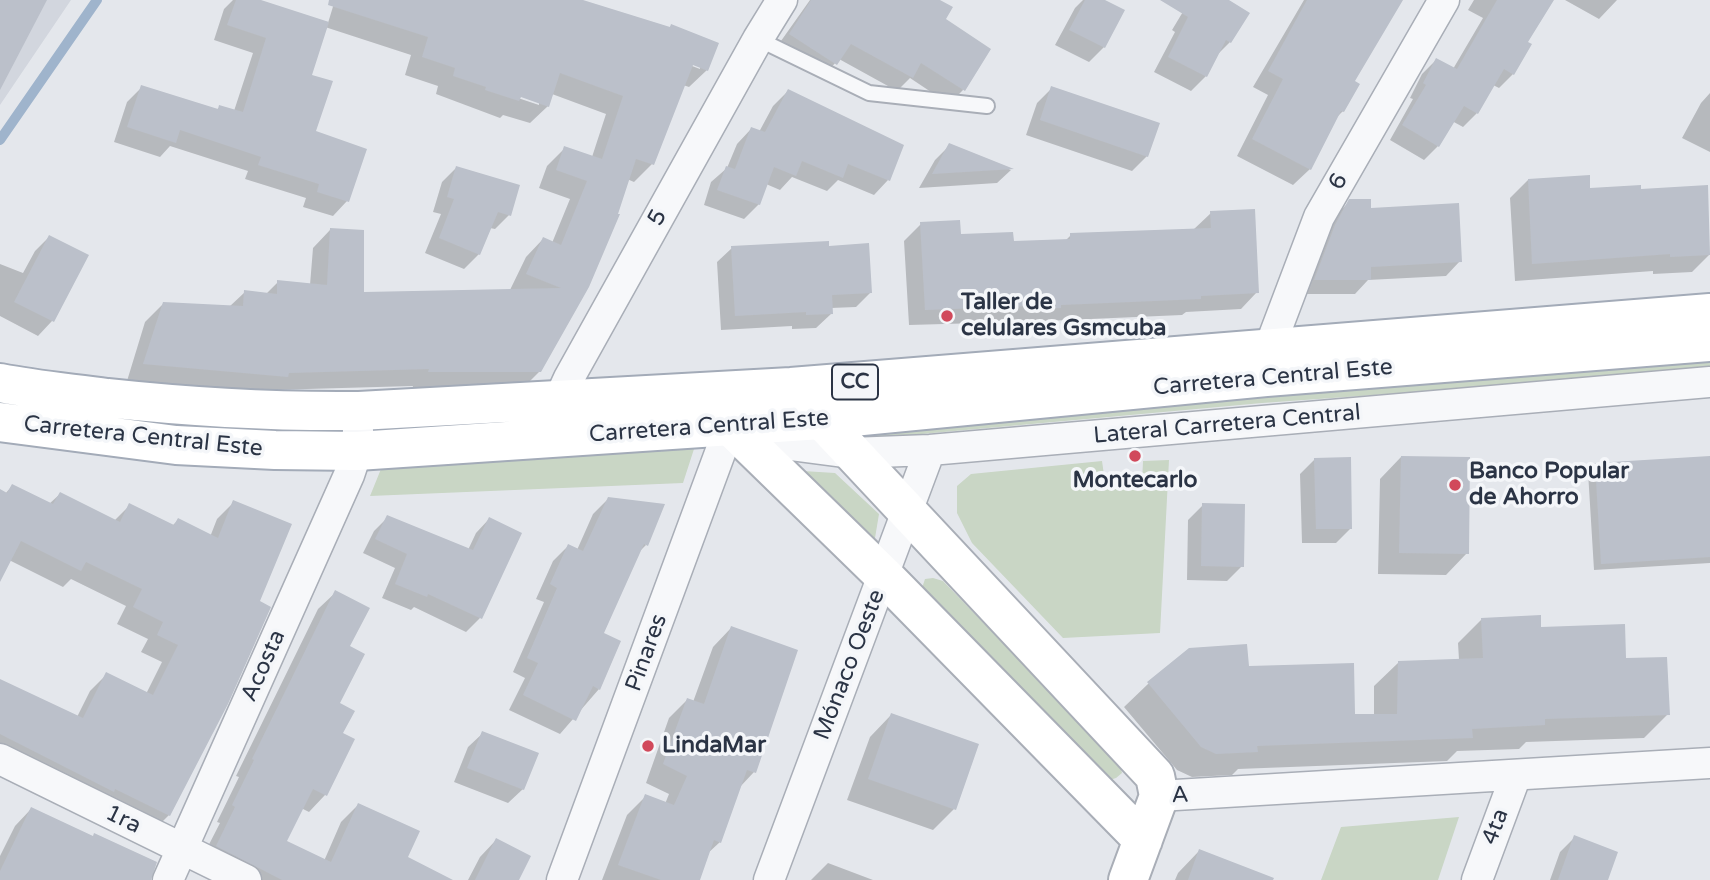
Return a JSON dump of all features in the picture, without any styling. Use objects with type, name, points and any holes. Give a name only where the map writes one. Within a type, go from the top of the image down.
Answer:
[{"type":"main road","name":"Carretera Central Este","points":[[0,422],[176,445],[357,451],[540,440],[737,433],[1268,363],[1702,321]]},
{"type":"main road","name":"Carretera Central Este","points":[[0,383],[182,406],[298,412],[559,401],[1268,363]]},
{"type":"main road","name":"A","points":[[792,387],[1154,776],[1159,796]]},
{"type":"main road","points":[[713,392],[737,433],[884,576],[1143,840]]},
{"type":"main road","points":[[1128,880],[1159,796]]},
{"type":"street","name":"5","points":[[540,440],[582,354],[782,0]]},
{"type":"street","name":"6","points":[[1268,363],[1319,217],[1444,0]]},
{"type":"street","name":"Lateral Carretera Central","points":[[737,433],[851,453],[930,450],[1710,382]]},
{"type":"street","name":"Acosta","points":[[168,880],[349,475],[357,451],[359,411]]},
{"type":"street","name":"Pinares","points":[[562,880],[737,433]]},
{"type":"street","name":"Mónaco Oeste","points":[[769,880],[930,450]]},
{"type":"street","name":"1ra","points":[[0,759],[246,880]]},
{"type":"street","name":"A","points":[[1159,796],[1710,763]]},
{"type":"street","name":"4ta","points":[[1477,880],[1516,775]]},
{"type":"lane","points":[[758,39],[869,93],[987,106]]},
{"type":"shaded area","points":[[0,0],[71,0],[0,105]]},
{"type":"green space","points":[[1710,360],[1710,371],[1262,403],[878,438],[869,428]]},
{"type":"green space","points":[[694,449],[683,483],[370,496],[381,469]]},
{"type":"green space","points":[[1169,460],[1160,633],[1063,638],[972,543],[957,513],[957,486],[971,474],[1102,461],[1105,482],[1142,483],[1143,461]]},
{"type":"green space","points":[[803,471],[835,473],[879,514],[874,544]]},
{"type":"green space","points":[[925,579],[943,581],[1120,764],[1122,773],[1110,780],[922,588]]},
{"type":"green space","points":[[1459,817],[1438,880],[1321,880],[1341,827]]},
{"type":"building","points":[[0,0],[47,0],[0,90]]},
{"type":"building","points":[[236,0],[261,0],[329,22],[312,75],[333,81],[316,131],[367,149],[349,202],[317,192],[319,184],[258,165],[261,157],[180,130],[176,143],[127,127],[141,85],[218,109],[219,105],[243,112],[266,38],[227,25]]},
{"type":"building","points":[[329,0],[583,0],[670,27],[671,24],[719,43],[708,71],[693,65],[654,165],[636,159],[620,214],[589,287],[541,372],[428,372],[429,369],[289,373],[288,377],[143,364],[163,302],[243,306],[244,290],[277,294],[277,280],[327,285],[330,228],[364,230],[364,292],[561,288],[526,274],[543,237],[561,245],[587,181],[556,170],[564,146],[602,159],[623,96],[560,73],[549,107],[521,97],[519,101],[485,90],[486,87],[453,76],[455,68],[422,57],[428,37],[328,5]]},
{"type":"building","points":[[811,0],[940,0],[953,7],[946,19],[991,49],[965,91],[921,63],[913,78],[851,44],[837,65],[789,34]]},
{"type":"building","points":[[1085,0],[1105,0],[1125,10],[1105,48],[1069,30]]},
{"type":"building","points":[[1160,0],[1229,0],[1250,13],[1231,43],[1226,40],[1207,77],[1168,57],[1188,17]]},
{"type":"building","points":[[1307,0],[1403,0],[1355,81],[1360,84],[1344,112],[1341,111],[1311,170],[1252,139],[1283,79],[1268,71]]},
{"type":"building","points":[[1497,0],[1554,0],[1528,42],[1532,44],[1514,75],[1504,69],[1478,114],[1464,106],[1439,147],[1402,125],[1426,85],[1423,83],[1436,58],[1457,69]]},
{"type":"building","points":[[1051,86],[1160,123],[1148,157],[1040,120]]},
{"type":"building","points":[[788,89],[904,145],[890,181],[848,164],[843,178],[802,161],[796,176],[774,167],[760,205],[717,190],[726,166],[735,169],[751,127],[765,132]]},
{"type":"building","points":[[949,143],[1014,169],[932,174]]},
{"type":"building","points":[[456,166],[520,185],[511,216],[498,212],[480,255],[439,238],[454,199],[447,197]]},
{"type":"building","points":[[1590,175],[1590,188],[1641,185],[1641,189],[1708,185],[1710,255],[1670,257],[1670,254],[1532,264],[1528,179]]},
{"type":"building","points":[[1349,199],[1371,199],[1371,208],[1459,203],[1462,262],[1371,267],[1371,280],[1314,280],[1335,225]]},
{"type":"building","points":[[1255,209],[1259,293],[1201,296],[1201,299],[1061,305],[1061,308],[1031,309],[1031,306],[925,310],[920,222],[960,220],[961,234],[1013,232],[1014,241],[1070,239],[1070,233],[1211,228],[1210,211]]},
{"type":"building","points":[[49,235],[89,255],[54,322],[14,302]]},
{"type":"building","points":[[829,241],[829,246],[869,243],[872,293],[832,295],[833,314],[806,315],[806,312],[735,316],[731,246]]},
{"type":"building","points":[[1401,456],[1470,457],[1469,554],[1399,553]]},
{"type":"building","points":[[1710,456],[1710,557],[1601,564],[1595,463]]},
{"type":"building","points":[[1351,457],[1352,529],[1316,529],[1314,458]]},
{"type":"building","points":[[12,484],[53,504],[60,492],[120,522],[129,503],[174,525],[178,518],[218,538],[233,500],[292,524],[260,601],[271,607],[228,704],[170,816],[115,789],[114,792],[0,734],[0,679],[83,718],[106,672],[153,695],[178,645],[157,635],[163,622],[133,607],[142,589],[86,562],[81,571],[21,541],[0,582],[0,489],[7,493]]},
{"type":"building","points":[[608,497],[665,504],[648,546],[644,544],[604,633],[621,641],[600,690],[593,686],[576,721],[523,695],[538,663],[527,658],[557,588],[550,584],[568,544],[583,551]]},
{"type":"building","points":[[1202,503],[1245,504],[1244,567],[1201,566]]},
{"type":"building","points":[[387,515],[473,550],[489,517],[522,533],[482,619],[428,594],[427,597],[395,584],[407,554],[375,539]]},
{"type":"building","points":[[335,590],[370,608],[350,646],[365,654],[340,703],[355,711],[343,733],[355,739],[327,796],[313,789],[287,841],[331,862],[358,803],[420,831],[408,857],[453,880],[282,880],[216,846],[235,807],[232,805],[254,760],[252,759]]},
{"type":"building","points":[[1541,615],[1541,627],[1625,624],[1626,658],[1667,657],[1670,715],[1545,719],[1545,725],[1472,729],[1473,738],[1257,746],[1258,752],[1216,754],[1201,747],[1147,682],[1189,648],[1247,644],[1249,666],[1354,663],[1355,714],[1397,714],[1398,661],[1483,658],[1481,618]]},
{"type":"building","points":[[731,626],[798,650],[756,773],[747,770],[721,843],[714,840],[700,880],[661,880],[618,865],[645,794],[674,805],[687,776],[663,764],[687,698],[704,704]]},
{"type":"building","points":[[891,713],[979,744],[956,810],[868,779]]},
{"type":"building","points":[[482,731],[539,753],[524,790],[467,768]]},
{"type":"building","points":[[31,807],[157,862],[151,880],[0,880],[0,871]]},
{"type":"building","points":[[1574,835],[1618,852],[1608,880],[1558,880]]},
{"type":"building","points":[[496,838],[531,856],[519,880],[475,880]]},
{"type":"building","points":[[1199,849],[1274,878],[1188,880]]},
{"type":"waterway","points":[[0,140],[97,0]]},
{"type":"place","name":"Taller de celulares Gsmcuba","points":[[947,316]]},
{"type":"place","name":"Montecarlo","points":[[1135,456]]},
{"type":"place","name":"Banco Popular de Ahorro","points":[[1455,485]]},
{"type":"place","name":"LindaMar","points":[[648,746]]}]
